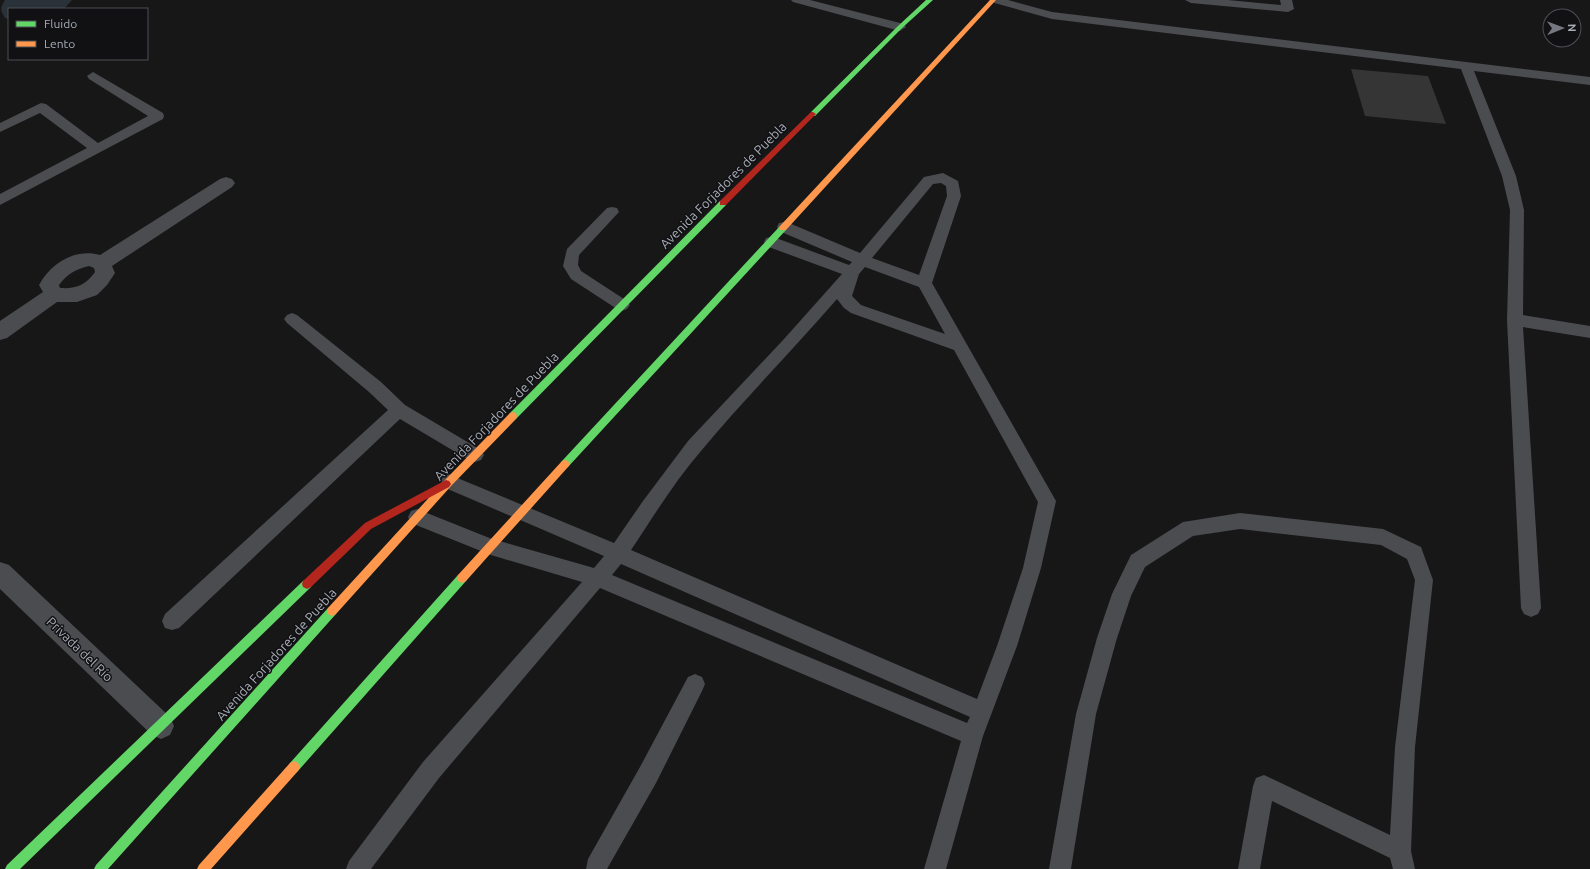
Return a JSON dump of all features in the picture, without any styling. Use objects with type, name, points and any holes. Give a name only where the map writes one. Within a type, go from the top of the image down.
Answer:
[{"type":"main road","name":"Avenida Forjadores de Puebla","points":[[100,869],[449,482],[622,305],[900,28],[930,0]]},
{"type":"main road","points":[[203,869],[520,513],[994,0]]},
{"type":"main road","points":[[11,869],[368,526],[449,482]]},
{"type":"street","points":[[102,263],[105,272],[98,284],[84,293],[67,297],[54,294],[49,285],[57,272],[72,263],[89,259],[102,263],[226,183]]},
{"type":"street","points":[[0,332],[54,294]]},
{"type":"street","name":"Privada del Río","points":[[0,573],[161,726]]},
{"type":"lane","points":[[797,0],[900,28]]},
{"type":"lane","points":[[994,0],[1052,14],[1590,81]]},
{"type":"lane","points":[[1196,0],[1288,9],[1286,0]]},
{"type":"lane","points":[[1466,65],[1509,176],[1516,210],[1514,320],[1531,608]]},
{"type":"lane","points":[[1,199],[158,116],[93,76]]},
{"type":"lane","points":[[0,128],[40,107],[96,148]]},
{"type":"lane","points":[[357,869],[431,770],[618,554],[649,507],[694,446],[790,343],[929,180],[943,178],[952,184],[954,196],[924,283]]},
{"type":"lane","points":[[612,212],[572,253],[570,266],[576,275],[622,305]]},
{"type":"lane","points":[[784,227],[857,266]]},
{"type":"lane","points":[[770,242],[924,283],[1047,501],[1032,568],[1007,646],[973,736],[934,869]]},
{"type":"lane","points":[[857,266],[844,297],[849,304],[856,309],[960,346]]},
{"type":"lane","points":[[292,319],[375,387],[399,410],[475,455]]},
{"type":"lane","points":[[1514,320],[1590,332]]},
{"type":"lane","points":[[172,621],[399,410]]},
{"type":"lane","points":[[449,482],[983,712]]},
{"type":"lane","points":[[417,517],[491,547],[597,578],[973,736]]},
{"type":"lane","points":[[1060,869],[1086,714],[1122,594],[1138,561],[1189,528],[1240,521],[1383,537],[1414,553],[1424,580],[1404,747],[1402,860],[1264,786],[1249,869]]},
{"type":"lane","points":[[596,867],[648,775],[694,684]]},
{"type":"building","points":[[1351,69],[1428,76],[1446,124],[1365,116]]},
{"type":"waterway","points":[[23,8],[52,0]]},
{"type":"traffic: fast","points":[[813,114],[900,27],[930,0]]},
{"type":"traffic: fast","points":[[513,416],[723,203]]},
{"type":"traffic: fast","points":[[565,464],[783,228]]},
{"type":"traffic: fast","points":[[294,767],[462,578]]},
{"type":"traffic: fast","points":[[11,869],[307,584]]},
{"type":"traffic: fast","points":[[100,869],[332,611]]},
{"type":"traffic: slow","points":[[783,228],[993,0]]},
{"type":"traffic: slow","points":[[332,611],[449,482],[513,416]]},
{"type":"traffic: slow","points":[[462,578],[565,464]]},
{"type":"traffic: slow","points":[[203,869],[294,767]]},
{"type":"traffic: jam","points":[[723,203],[813,114]]},
{"type":"traffic: jam","points":[[307,584],[368,526],[446,484]]}]
